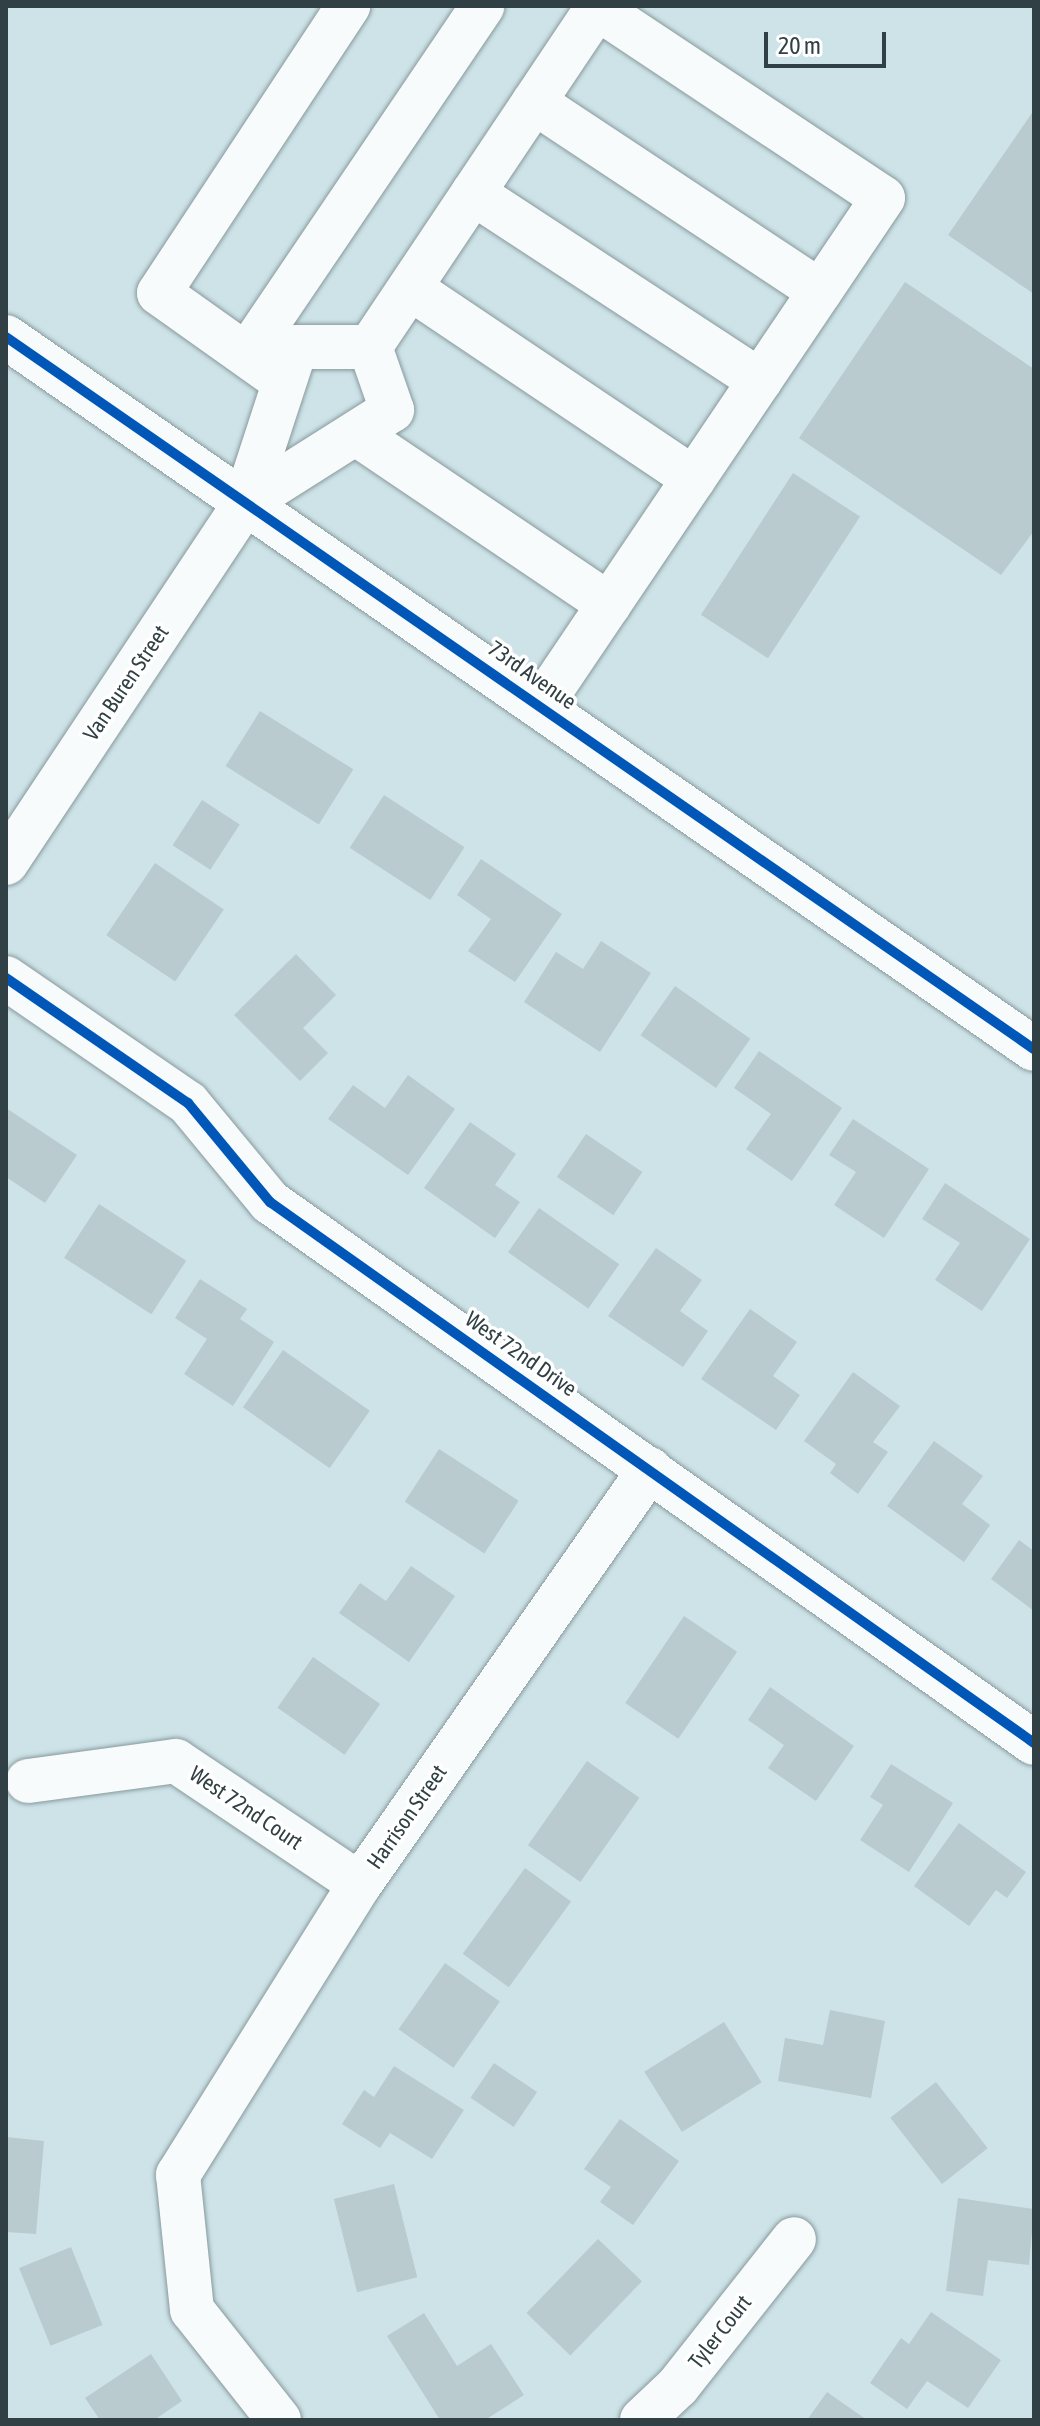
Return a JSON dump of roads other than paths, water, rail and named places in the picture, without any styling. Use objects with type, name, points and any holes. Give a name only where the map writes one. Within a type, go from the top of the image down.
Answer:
[{"type":"street","points":[[283,381],[159,293],[348,6]]},
{"type":"street","points":[[247,354],[483,6]]},
{"type":"street","points":[[370,347],[597,8],[883,198],[541,705]]},
{"type":"street","points":[[534,102],[820,291]]},
{"type":"street","points":[[473,193],[760,381]]},
{"type":"street","points":[[410,288],[694,479]]},
{"type":"street","name":"73rd Avenue","points":[[6,337],[1034,1049]]},
{"type":"street","points":[[245,503],[296,347],[370,347]]},
{"type":"street","points":[[245,503],[358,435],[392,410],[370,347]]},
{"type":"street","points":[[358,435],[609,604]]},
{"type":"street","name":"Van Buren Street","points":[[6,863],[245,503]]},
{"type":"street","name":"West 72nd Drive","points":[[6,978],[188,1103],[270,1202],[1034,1743]]},
{"type":"street","name":"Harrison Street","points":[[279,2420],[192,2310],[178,2175],[360,1884],[650,1469]]},
{"type":"street","name":"West 72nd Court","points":[[28,1781],[176,1761],[360,1884]]},
{"type":"street","name":"Tyler Court","points":[[642,2420],[678,2386],[794,2239]]}]
